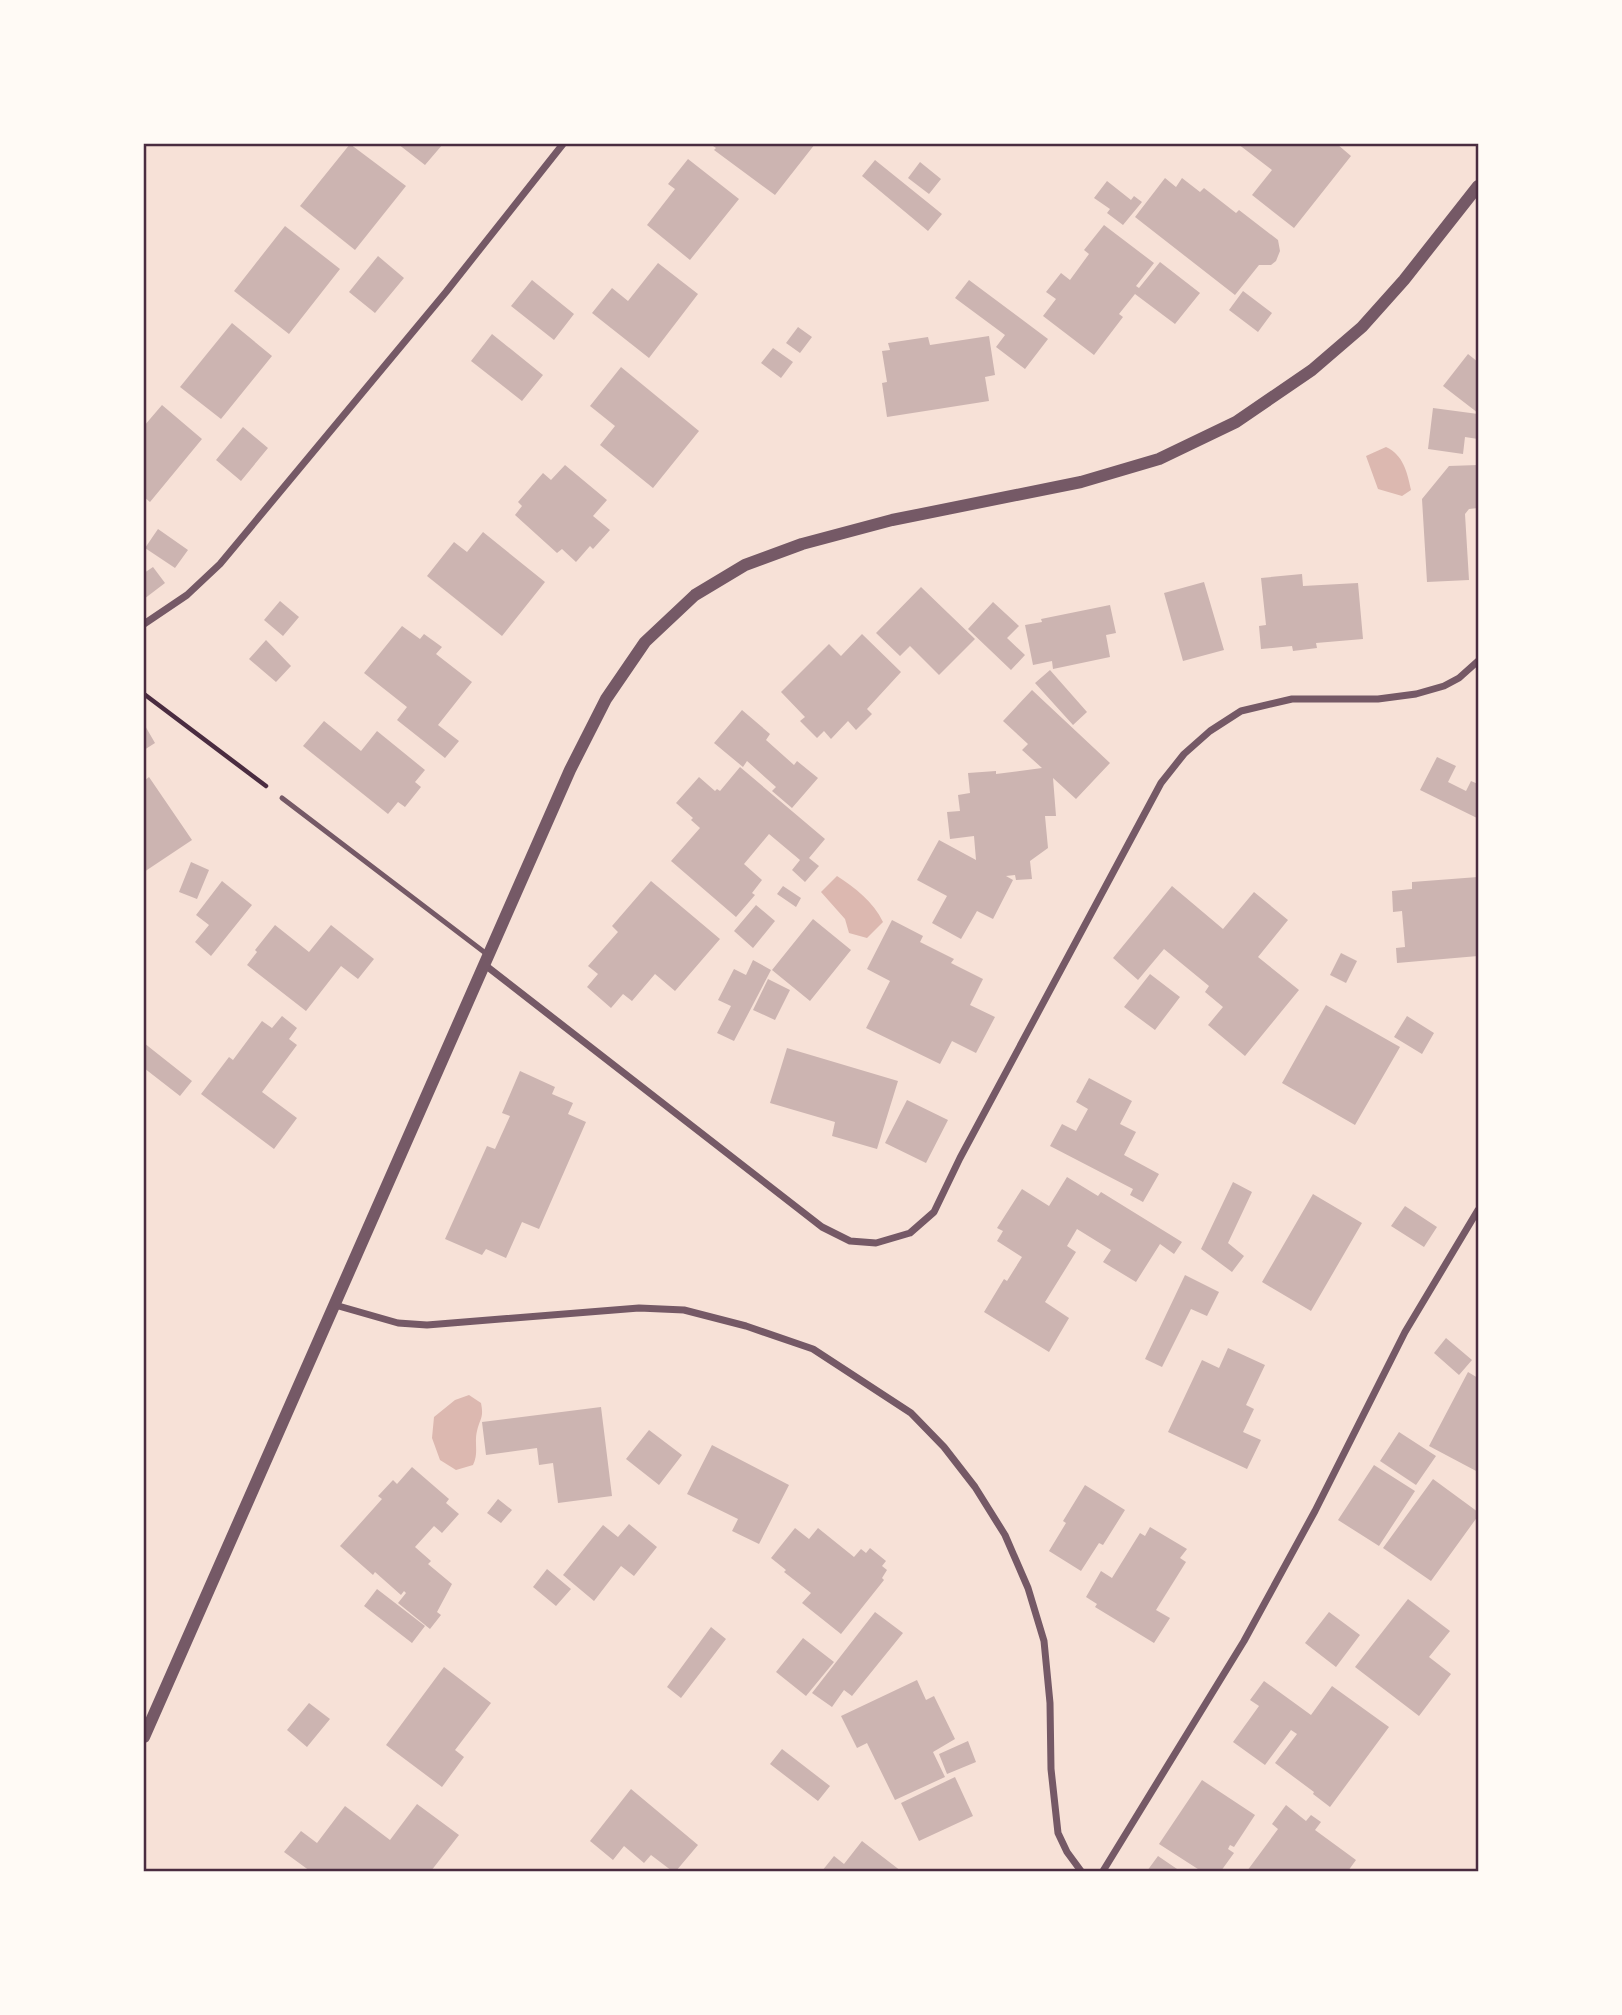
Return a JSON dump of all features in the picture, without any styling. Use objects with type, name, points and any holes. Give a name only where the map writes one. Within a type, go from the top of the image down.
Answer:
[{"type":"street","points":[[144,625],[187,595],[236,546],[446,292],[563,144]]},
{"type":"street","points":[[144,1737],[570,770],[606,699],[645,642],[695,595],[746,565],[802,544],[892,520],[1081,482],[1159,459],[1236,422],[1312,370],[1362,327],[1404,280],[1479,186]]},
{"type":"street","points":[[486,960],[822,1227],[850,1241],[876,1243],[910,1233],[934,1212],[960,1158],[1161,783],[1184,754],[1210,731],[1241,711],[1292,699],[1378,699],[1416,694],[1444,686],[1459,678],[1479,661]]},
{"type":"street","points":[[1103,1871],[1244,1641],[1315,1511],[1405,1332],[1479,1210]]},
{"type":"street","points":[[335,1305],[398,1323],[427,1325],[639,1308],[684,1310],[746,1326],[813,1349],[911,1413],[944,1447],[975,1487],[1005,1535],[1028,1588],[1044,1641],[1050,1703],[1053,1796],[1058,1833],[1067,1852],[1081,1871]]},
{"type":"lane","points":[[282,798],[486,960]]},
{"type":"path","points":[[144,694],[282,798]]},
{"type":"shaded area","points":[[1386,447],[1397,454],[1406,470],[1411,490],[1402,496],[1378,489],[1366,456]]},
{"type":"shaded area","points":[[837,876],[869,901],[883,922],[867,938],[849,933],[845,919],[821,892]]},
{"type":"shaded area","points":[[469,1395],[481,1403],[482,1408],[476,1435],[476,1456],[473,1465],[456,1470],[440,1460],[432,1438],[434,1417],[455,1400]]},
{"type":"building","points":[[350,144],[406,186],[355,250],[300,206]]},
{"type":"building","points":[[398,144],[443,144],[425,165]]},
{"type":"building","points":[[710,144],[815,144],[775,195],[714,150],[716,148]]},
{"type":"building","points":[[1238,144],[1337,144],[1351,156],[1294,228],[1252,195],[1272,170]]},
{"type":"building","points":[[688,159],[739,199],[690,260],[647,225],[675,189],[668,184]]},
{"type":"building","points":[[875,160],[942,214],[928,231],[862,176]]},
{"type":"building","points":[[920,162],[941,179],[929,194],[908,178]]},
{"type":"building","points":[[1165,178],[1176,187],[1182,178],[1200,192],[1204,188],[1236,213],[1239,210],[1278,240],[1280,251],[1276,261],[1271,265],[1259,265],[1235,295],[1135,217]]},
{"type":"building","points":[[1107,181],[1131,200],[1134,196],[1142,202],[1123,225],[1107,213],[1110,209],[1094,198]]},
{"type":"building","points":[[1104,225],[1154,263],[1136,286],[1139,288],[1160,262],[1200,293],[1175,324],[1135,294],[1119,314],[1123,317],[1094,355],[1043,316],[1056,299],[1046,292],[1061,273],[1070,280],[1089,254],[1084,250]]},
{"type":"building","points":[[285,226],[340,269],[289,334],[234,291]]},
{"type":"building","points":[[378,256],[404,278],[375,313],[349,292]]},
{"type":"building","points":[[658,263],[698,294],[649,358],[592,313],[612,288],[628,301]]},
{"type":"building","points":[[532,280],[574,314],[554,340],[511,306]]},
{"type":"building","points":[[969,280],[1048,339],[1025,369],[996,347],[1005,335],[955,298]]},
{"type":"building","points":[[1243,291],[1272,313],[1258,332],[1229,310]]},
{"type":"building","points":[[232,323],[272,356],[221,419],[180,387]]},
{"type":"building","points":[[798,327],[812,337],[800,353],[786,343]]},
{"type":"building","points":[[492,334],[543,375],[522,401],[471,361]]},
{"type":"building","points":[[989,336],[995,375],[985,377],[989,401],[887,417],[882,383],[887,382],[882,351],[890,350],[888,343],[928,337],[930,345]]},
{"type":"building","points":[[773,348],[793,362],[781,378],[761,363]]},
{"type":"building","points":[[1468,354],[1478,362],[1478,413],[1443,386]]},
{"type":"building","points":[[621,367],[699,431],[653,488],[600,445],[615,426],[590,406]]},
{"type":"building","points":[[162,405],[202,439],[150,502],[144,497],[144,426]]},
{"type":"building","points":[[1433,408],[1478,414],[1478,439],[1465,437],[1463,454],[1428,449]]},
{"type":"building","points":[[243,427],[268,448],[241,481],[216,460]]},
{"type":"building","points":[[565,465],[607,500],[593,516],[610,530],[593,549],[590,546],[576,562],[562,549],[557,553],[515,515],[522,506],[518,502],[543,473],[551,480]]},
{"type":"building","points":[[1478,465],[1478,508],[1469,509],[1465,514],[1469,580],[1427,582],[1422,499],[1449,466]]},
{"type":"building","points":[[158,529],[188,550],[175,568],[145,548]]},
{"type":"building","points":[[483,532],[545,582],[502,636],[427,576],[454,542],[467,552]]},
{"type":"building","points":[[153,567],[165,583],[144,599],[144,573]]},
{"type":"building","points":[[1302,574],[1303,586],[1358,583],[1363,639],[1316,643],[1317,648],[1293,651],[1292,646],[1261,649],[1259,626],[1266,625],[1261,578]]},
{"type":"building","points":[[1204,582],[1224,650],[1183,661],[1164,593]]},
{"type":"building","points":[[921,587],[975,639],[939,675],[910,646],[900,656],[876,633]]},
{"type":"building","points":[[280,601],[299,617],[283,636],[264,620]]},
{"type":"building","points":[[993,602],[1019,626],[1007,638],[1025,655],[1011,670],[968,629]]},
{"type":"building","points":[[1110,605],[1116,633],[1106,635],[1110,657],[1053,669],[1052,661],[1033,665],[1025,625],[1042,622],[1041,619]]},
{"type":"building","points":[[402,626],[420,639],[424,634],[442,647],[436,654],[472,682],[438,725],[459,741],[445,758],[397,720],[407,707],[364,673]]},
{"type":"building","points":[[862,634],[901,672],[867,709],[872,714],[856,730],[848,721],[831,739],[824,731],[817,738],[800,721],[805,717],[781,692],[829,644],[841,656]]},
{"type":"building","points":[[266,640],[291,666],[276,682],[249,659]]},
{"type":"building","points":[[1050,670],[1087,712],[1073,725],[1035,683]]},
{"type":"building","points":[[1032,690],[1110,763],[1076,799],[1053,778],[1056,816],[1045,816],[1048,848],[1030,861],[1032,879],[1016,880],[1015,875],[1006,876],[1013,880],[993,919],[977,911],[961,939],[932,923],[947,896],[917,880],[939,840],[976,860],[974,836],[950,839],[947,812],[960,811],[958,795],[970,793],[968,773],[996,771],[996,774],[1042,768],[1022,750],[1028,744],[1003,721]]},
{"type":"building","points":[[742,710],[770,734],[766,740],[794,765],[797,761],[818,778],[792,808],[772,791],[776,787],[747,761],[743,767],[714,743]]},
{"type":"building","points":[[324,721],[361,751],[377,731],[425,770],[415,782],[421,787],[405,807],[398,802],[388,814],[303,746]]},
{"type":"building","points":[[144,724],[155,743],[144,750]]},
{"type":"building","points":[[1437,757],[1456,766],[1448,782],[1466,791],[1471,781],[1478,784],[1477,818],[1420,790]]},
{"type":"building","points":[[740,767],[825,839],[809,858],[819,866],[805,882],[792,870],[800,860],[769,834],[744,864],[762,880],[752,893],[755,895],[736,917],[671,861],[700,828],[676,803],[699,777],[715,791],[720,791]]},
{"type":"building","points":[[149,777],[192,840],[144,872],[144,781]]},
{"type":"building","points":[[191,862],[209,870],[197,899],[179,892]]},
{"type":"building","points":[[1478,877],[1478,956],[1397,963],[1396,948],[1405,947],[1402,911],[1393,912],[1392,891],[1412,889],[1412,882]]},
{"type":"building","points":[[222,881],[252,905],[211,956],[195,942],[209,925],[196,915]]},
{"type":"building","points":[[651,881],[720,939],[675,991],[655,974],[632,1001],[623,994],[611,1008],[587,987],[598,974],[588,966],[618,932],[612,926]]},
{"type":"building","points":[[783,886],[801,898],[796,907],[777,894]]},
{"type":"building","points":[[1172,886],[1223,929],[1254,892],[1288,920],[1258,957],[1299,990],[1245,1056],[1208,1025],[1223,1007],[1205,992],[1209,986],[1164,949],[1138,980],[1113,958]]},
{"type":"building","points":[[756,905],[775,921],[753,948],[734,931]]},
{"type":"building","points":[[813,919],[851,950],[810,1001],[772,970]]},
{"type":"building","points":[[892,920],[923,936],[920,942],[954,959],[951,963],[983,979],[970,1005],[995,1017],[976,1053],[952,1041],[940,1064],[866,1028],[890,981],[867,969]]},
{"type":"building","points":[[275,925],[309,952],[331,925],[374,959],[358,979],[341,966],[306,1011],[247,965]]},
{"type":"building","points":[[1341,953],[1357,961],[1346,983],[1330,975]]},
{"type":"building","points":[[753,960],[771,970],[734,1041],[717,1033],[731,1006],[718,1000],[734,969],[746,975]]},
{"type":"building","points":[[1150,974],[1180,997],[1155,1030],[1124,1007]]},
{"type":"building","points":[[768,979],[790,990],[775,1020],[753,1010]]},
{"type":"building","points":[[1326,1005],[1400,1047],[1355,1125],[1282,1083]]},
{"type":"building","points":[[282,1016],[297,1028],[289,1039],[297,1045],[262,1092],[297,1118],[274,1149],[201,1094],[229,1057],[233,1060],[262,1021],[272,1028]]},
{"type":"building","points":[[1407,1016],[1434,1033],[1422,1054],[1394,1037]]},
{"type":"building","points":[[144,1043],[192,1081],[180,1096],[144,1068]]},
{"type":"building","points":[[787,1048],[898,1081],[877,1149],[832,1136],[835,1122],[770,1103]]},
{"type":"building","points":[[520,1071],[555,1087],[552,1094],[573,1103],[568,1114],[586,1122],[539,1229],[522,1222],[506,1258],[486,1249],[482,1255],[445,1239],[487,1146],[495,1149],[510,1116],[502,1113]]},
{"type":"building","points":[[1089,1078],[1132,1101],[1120,1124],[1136,1132],[1124,1155],[1159,1174],[1143,1202],[1130,1195],[1133,1189],[1050,1146],[1062,1124],[1076,1131],[1088,1109],[1076,1102]]},
{"type":"building","points":[[907,1100],[948,1120],[926,1163],[885,1143]]},
{"type":"building","points":[[1067,1177],[1098,1196],[1101,1192],[1182,1242],[1174,1254],[1160,1244],[1136,1282],[1103,1262],[1111,1250],[1077,1229],[1067,1246],[1076,1252],[1045,1302],[1069,1318],[1049,1352],[984,1312],[1004,1279],[1007,1281],[1022,1257],[997,1241],[1003,1231],[997,1228],[1022,1189],[1049,1206]]},
{"type":"building","points":[[1233,1182],[1252,1192],[1228,1243],[1244,1256],[1232,1272],[1201,1249]]},
{"type":"building","points":[[1313,1194],[1362,1223],[1311,1311],[1262,1282]]},
{"type":"building","points":[[1405,1206],[1437,1227],[1424,1247],[1391,1226]]},
{"type":"building","points":[[1185,1275],[1219,1292],[1207,1316],[1191,1309],[1162,1367],[1145,1359]]},
{"type":"building","points":[[1446,1338],[1472,1360],[1459,1375],[1434,1353]]},
{"type":"building","points":[[1228,1348],[1265,1365],[1246,1405],[1254,1409],[1243,1432],[1261,1440],[1247,1469],[1168,1432],[1202,1360],[1219,1368]]},
{"type":"building","points":[[1468,1372],[1478,1378],[1478,1472],[1429,1446]]},
{"type":"building","points":[[601,1407],[612,1496],[558,1503],[553,1463],[539,1465],[537,1448],[486,1455],[482,1422]]},
{"type":"building","points":[[649,1430],[682,1455],[659,1485],[626,1459]]},
{"type":"building","points":[[1399,1432],[1436,1456],[1416,1485],[1380,1461]]},
{"type":"building","points":[[712,1445],[789,1485],[759,1544],[732,1531],[738,1519],[687,1494]]},
{"type":"building","points":[[1374,1465],[1415,1491],[1379,1546],[1338,1520]]},
{"type":"building","points":[[412,1467],[449,1499],[446,1503],[459,1514],[442,1533],[434,1526],[415,1547],[431,1561],[428,1564],[452,1584],[437,1612],[441,1615],[430,1629],[398,1603],[406,1593],[404,1591],[401,1595],[340,1546],[382,1499],[378,1496],[393,1480],[397,1484]]},
{"type":"building","points":[[1433,1479],[1478,1512],[1478,1516],[1431,1581],[1383,1548]]},
{"type":"building","points":[[1085,1485],[1125,1510],[1103,1545],[1099,1543],[1081,1571],[1049,1551]]},
{"type":"building","points":[[498,1499],[512,1510],[501,1523],[487,1513]]},
{"type":"building","points":[[629,1524],[657,1547],[634,1576],[621,1566],[594,1601],[563,1575],[603,1525],[618,1537]]},
{"type":"building","points":[[1150,1527],[1187,1549],[1180,1558],[1186,1562],[1156,1610],[1170,1618],[1154,1643],[1095,1607],[1097,1604],[1086,1597],[1101,1571],[1112,1578],[1140,1533],[1145,1536]]},
{"type":"building","points":[[795,1528],[809,1539],[818,1528],[854,1557],[861,1549],[866,1553],[870,1548],[886,1561],[882,1566],[887,1570],[882,1578],[884,1580],[841,1634],[802,1603],[811,1593],[771,1558]]},
{"type":"building","points":[[547,1569],[571,1589],[556,1606],[533,1587]]},
{"type":"building","points":[[377,1589],[425,1626],[412,1643],[364,1606]]},
{"type":"building","points":[[1408,1599],[1450,1631],[1429,1657],[1451,1674],[1419,1716],[1355,1667]]},
{"type":"building","points":[[875,1612],[903,1633],[852,1696],[844,1690],[832,1707],[812,1693]]},
{"type":"building","points":[[1329,1612],[1360,1635],[1336,1667],[1305,1643]]},
{"type":"building","points":[[711,1627],[726,1639],[681,1698],[667,1687]]},
{"type":"building","points":[[803,1638],[834,1662],[806,1696],[776,1672]]},
{"type":"building","points":[[444,1667],[491,1703],[455,1750],[464,1757],[442,1787],[386,1745]]},
{"type":"building","points":[[917,1680],[926,1700],[934,1696],[955,1739],[933,1752],[945,1777],[895,1800],[867,1743],[857,1748],[841,1716]]},
{"type":"building","points":[[1264,1681],[1311,1715],[1332,1686],[1389,1727],[1330,1807],[1275,1763],[1297,1734],[1291,1730],[1265,1765],[1233,1742],[1259,1706],[1250,1700]]},
{"type":"building","points":[[309,1703],[330,1719],[307,1747],[287,1730]]},
{"type":"building","points":[[968,1741],[976,1762],[947,1774],[939,1754]]},
{"type":"building","points":[[782,1749],[830,1786],[818,1801],[770,1764]]},
{"type":"building","points":[[955,1777],[973,1816],[919,1841],[901,1803]]},
{"type":"building","points":[[1202,1780],[1255,1815],[1234,1847],[1230,1845],[1228,1849],[1234,1853],[1221,1871],[1201,1871],[1159,1844]]},
{"type":"building","points":[[631,1789],[698,1845],[676,1871],[672,1871],[651,1855],[644,1863],[624,1846],[613,1860],[590,1841]]},
{"type":"building","points":[[417,1804],[459,1835],[431,1871],[310,1871],[284,1852],[301,1831],[317,1843],[345,1806],[390,1840]]},
{"type":"building","points":[[1286,1805],[1306,1821],[1311,1815],[1321,1822],[1315,1830],[1356,1860],[1348,1871],[1247,1871],[1278,1829],[1272,1824]]},
{"type":"building","points":[[862,1841],[901,1871],[822,1871],[834,1856],[844,1864]]},
{"type":"building","points":[[1158,1856],[1180,1871],[1147,1871]]}]
